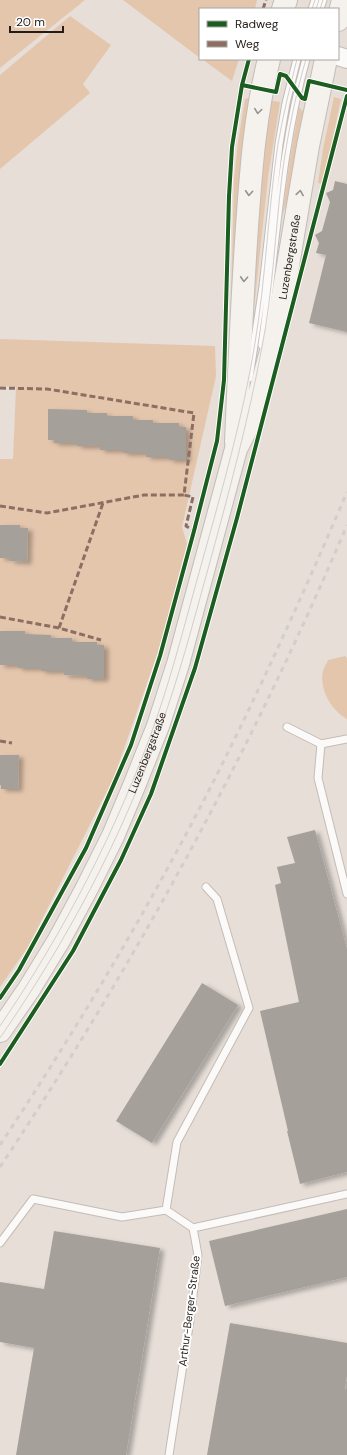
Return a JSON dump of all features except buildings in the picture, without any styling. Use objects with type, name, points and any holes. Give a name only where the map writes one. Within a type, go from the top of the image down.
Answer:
[{"type":"main road","points":[[339,16],[343,0]]},
{"type":"main road","name":"Luzenbergstraße","points":[[236,449],[243,294],[252,154],[262,89],[269,60]]},
{"type":"main road","name":"Luzenbergstraße","points":[[0,1031],[29,989],[59,940],[93,875],[134,786],[158,726],[178,664],[236,449],[254,414],[278,325],[308,146],[326,60]]},
{"type":"lane","points":[[236,449],[263,286],[279,144],[286,103],[297,60]]},
{"type":"lane","points":[[253,383],[262,346],[288,134],[297,91],[306,60]]},
{"type":"lane","points":[[236,449],[245,412]]},
{"type":"lane","points":[[287,727],[322,744],[347,739]]},
{"type":"lane","points":[[322,744],[318,778],[347,894]]},
{"type":"lane","points":[[166,1210],[177,1142],[249,1008],[217,899],[206,887]]},
{"type":"lane","points":[[0,1243],[33,1199],[122,1217],[166,1210],[193,1228],[347,1194]]},
{"type":"lane","name":"Arthur-Berger-Straße","points":[[169,1455],[190,1320],[198,1255],[193,1228]]},
{"type":"shaded area","points":[[0,0],[85,0],[0,68]]},
{"type":"shaded area","points":[[123,0],[257,0],[255,8],[199,8],[199,57]]},
{"type":"shaded area","points":[[70,16],[111,45],[83,84],[90,93],[0,169],[0,75]]},
{"type":"shaded area","points":[[203,60],[239,60],[232,81]]},
{"type":"shaded area","points":[[251,97],[229,379],[234,180],[245,99]]},
{"type":"shaded area","points":[[334,97],[341,99],[323,184],[318,183],[323,149]]},
{"type":"shaded area","points":[[269,100],[280,102],[268,177],[252,327],[258,177]]},
{"type":"shaded area","points":[[299,107],[304,113],[291,189],[282,217],[290,159]]},
{"type":"shaded area","points":[[0,339],[215,346],[216,376],[182,527],[187,544],[159,649],[114,777],[28,947],[0,987],[0,459],[13,459],[16,387],[0,386]]},
{"type":"shaded area","points":[[345,656],[347,658],[347,719],[331,705],[325,692],[322,678],[323,670],[328,660]]},
{"type":"tram line","points":[[312,8],[315,0]]},
{"type":"tram line","points":[[320,8],[323,0]]},
{"type":"tram line","points":[[0,1026],[46,954],[88,878],[125,800],[156,720],[169,681],[224,481],[250,371],[259,318],[278,144],[297,60]]},
{"type":"tram line","points":[[0,1038],[48,965],[70,927],[110,850],[145,770],[173,690],[223,514],[244,431],[256,375],[269,305],[286,147],[306,60]]},
{"type":"railway","points":[[0,1145],[95,995],[183,841],[265,676],[347,492]]},
{"type":"railway","points":[[0,1167],[98,1013],[188,854],[272,691],[347,525]]},
{"type":"marked path","points":[[263,8],[266,0]]},
{"type":"marked path","points":[[0,388],[47,389],[194,413],[184,495],[193,497],[186,526],[194,531]]},
{"type":"marked path","points":[[0,506],[47,513],[144,495],[184,495]]},
{"type":"marked path","points":[[59,628],[103,503]]},
{"type":"marked path","points":[[0,617],[59,628],[101,640]]},
{"type":"marked path","points":[[0,741],[12,743]]},
{"type":"cycle path","points":[[0,998],[19,970],[86,848],[131,745],[160,656],[194,531],[217,441],[224,380],[229,196],[232,147],[242,85],[249,60]]},
{"type":"cycle path","points":[[242,85],[276,92],[280,74],[286,76],[302,98],[305,99],[309,81],[347,90]]},
{"type":"cycle path","points":[[0,1064],[73,951],[121,860],[151,794],[195,668],[237,518],[347,96]]}]
